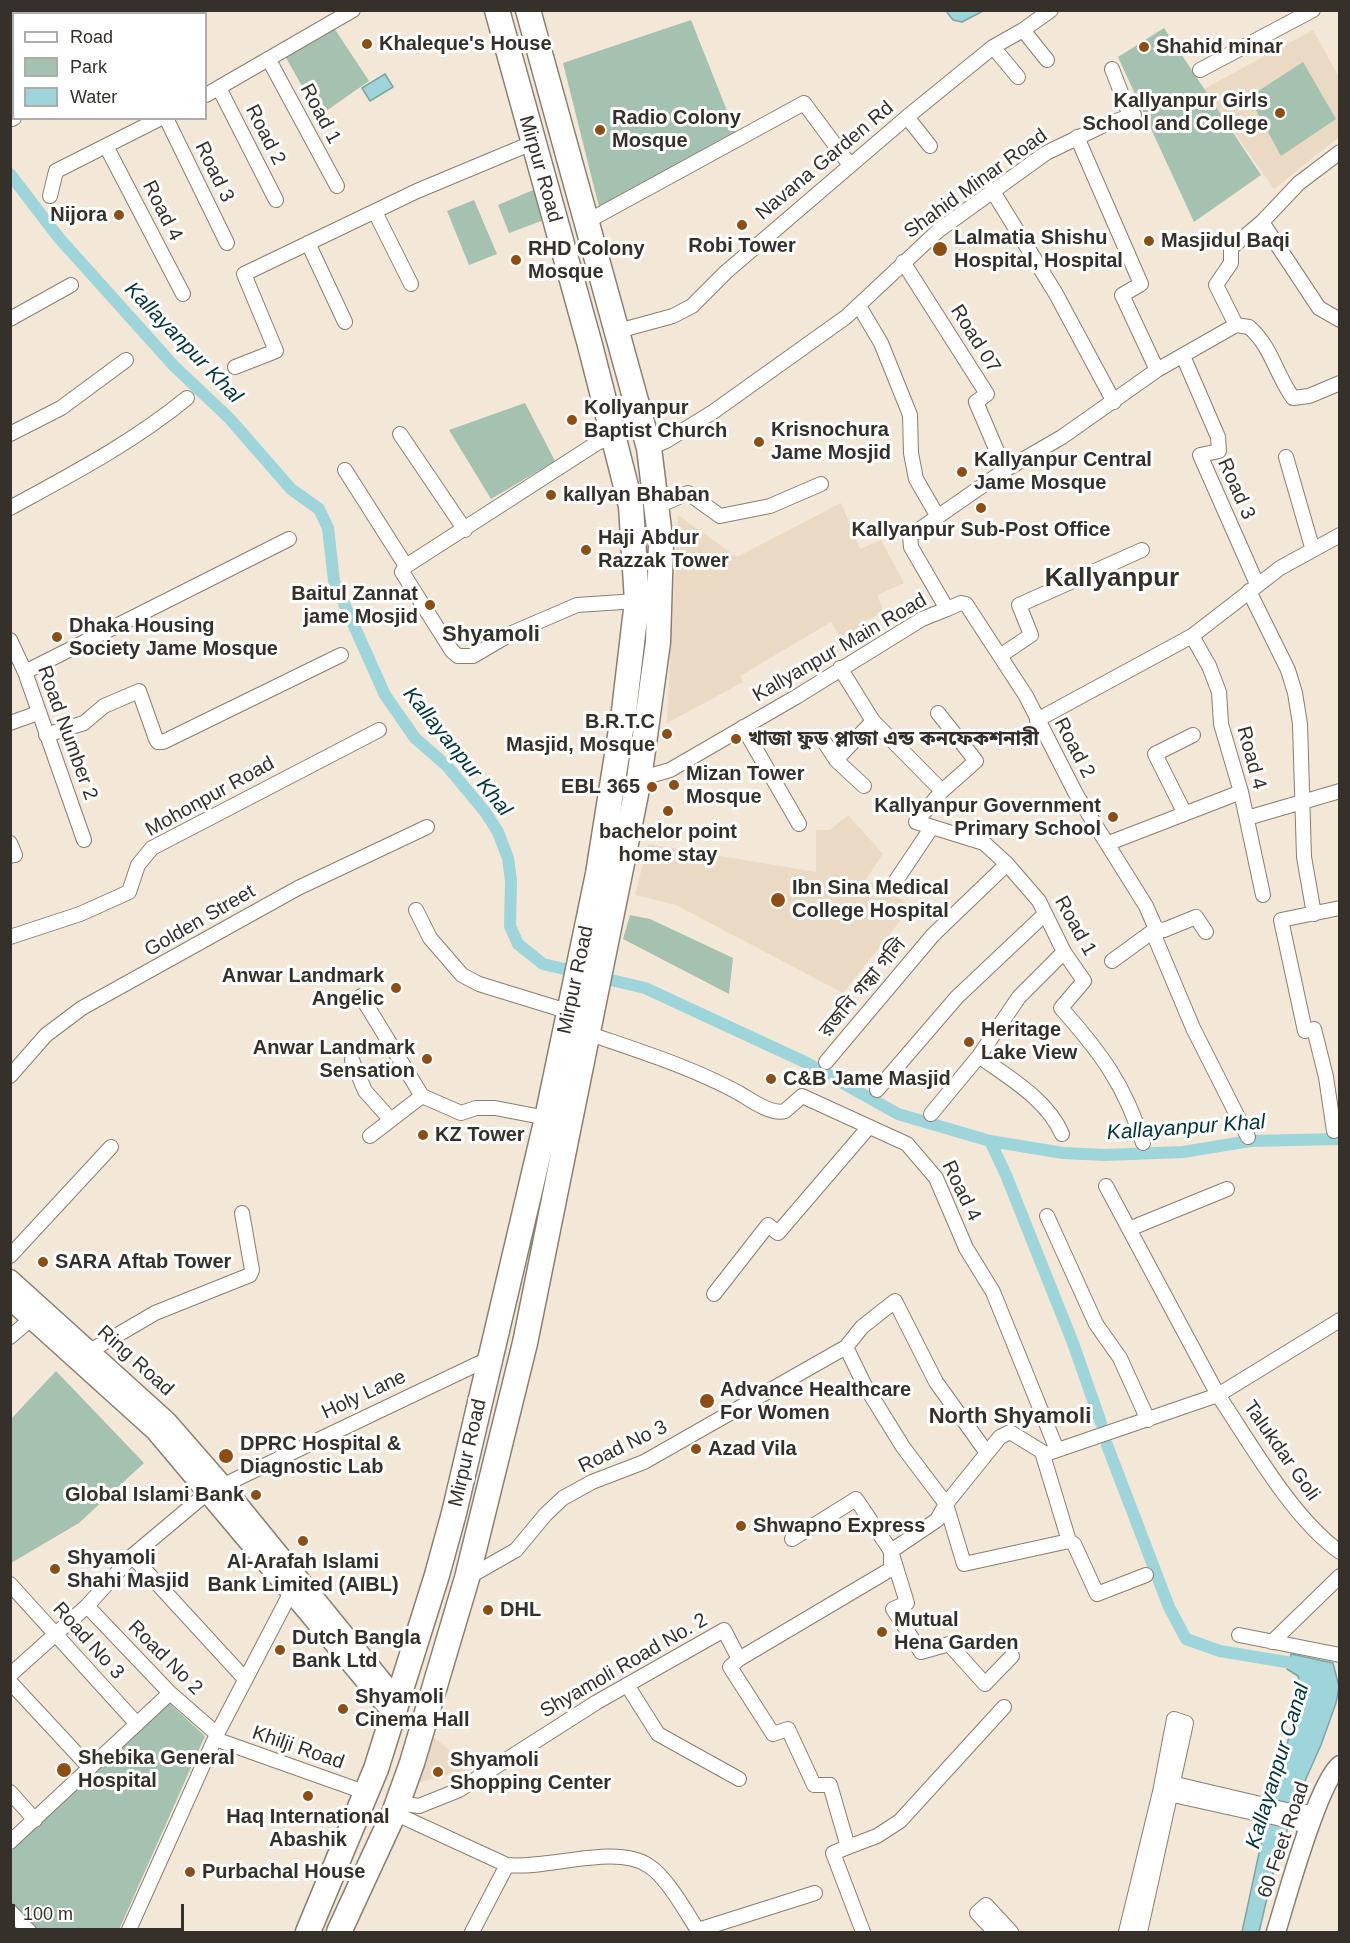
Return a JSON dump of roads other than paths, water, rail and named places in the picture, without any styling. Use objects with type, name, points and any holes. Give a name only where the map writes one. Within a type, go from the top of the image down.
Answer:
[{"type":"highway","name":"Mirpur Road","points":[[497,10],[614,436],[631,506],[637,601],[624,711],[598,874],[593,949]]},
{"type":"highway","name":"Mirpur Road","points":[[308,1932],[367,1793],[437,1575],[547,1119],[639,779],[657,642],[661,555],[658,506],[649,448],[528,10]]},
{"type":"highway","name":"Mirpur Road","points":[[339,1932],[396,1808],[412,1764],[467,1578],[525,1343],[587,1033],[578,1005]]},
{"type":"highway","points":[[503,1302],[532,1307]]},
{"type":"highway","points":[[493,1348],[525,1343]]},
{"type":"main road","name":"Ring Road","points":[[10,1279],[37,1314],[215,1488],[395,1706]]},
{"type":"main road","name":"Ring Road","points":[[10,1300],[37,1314],[90,1352],[167,1421],[290,1594],[395,1706]]},
{"type":"main road","name":"60 Feet Road","points":[[1276,1932],[1305,1819],[1338,1774]]},
{"type":"main road","name":"60 Feet Road","points":[[1289,1932],[1338,1774]]},
{"type":"street","points":[[207,94],[353,10]]},
{"type":"street","name":"Navana Garden Rd","points":[[618,331],[673,316],[692,306],[726,272],[907,117],[993,47],[1052,10]]},
{"type":"street","points":[[1200,70],[1313,10]]},
{"type":"street","points":[[1023,30],[1047,60]]},
{"type":"street","points":[[993,47],[1018,77]]},
{"type":"street","name":"Road 1","points":[[269,60],[337,186]]},
{"type":"street","name":"Shahid Minar Road","points":[[649,448],[666,441],[713,412],[859,306],[939,230],[992,190],[1046,153],[1077,137],[1132,115],[1112,69]]},
{"type":"street","name":"Road 2","points":[[219,88],[276,200]]},
{"type":"street","points":[[586,222],[804,103],[850,165]]},
{"type":"street","points":[[907,117],[930,146]]},
{"type":"street","points":[[50,196],[56,171],[157,120]]},
{"type":"street","name":"Road 3","points":[[167,120],[227,243]]},
{"type":"street","points":[[1077,137],[1141,284],[1122,295],[1157,370]]},
{"type":"street","points":[[235,367],[276,351],[244,274],[375,212],[532,143]]},
{"type":"street","name":"Road 4","points":[[106,146],[183,294]]},
{"type":"street","points":[[1340,152],[1299,183],[1262,222],[1231,248],[1231,263],[1216,285],[1236,325],[1249,327],[1269,350],[1284,385],[1293,398],[1309,396],[1340,383]]},
{"type":"street","points":[[992,190],[1056,294],[1114,402]]},
{"type":"street","points":[[375,212],[411,284]]},
{"type":"street","points":[[1262,222],[1319,308],[1340,320]]},
{"type":"street","points":[[308,243],[345,322]]},
{"type":"street","name":"Road 07","points":[[903,262],[987,394],[976,402],[1005,470]]},
{"type":"street","points":[[10,319],[72,285]]},
{"type":"street","points":[[859,306],[881,343],[910,415],[911,453],[916,479],[938,517]]},
{"type":"street","name":"Kallyanpur Main Road","points":[[639,779],[670,770],[796,698],[840,668],[922,619],[946,609],[908,541],[910,536],[1005,470],[1062,437],[1157,370],[1236,325]]},
{"type":"street","name":"Road 3","points":[[1183,356],[1218,437],[1220,451],[1200,455],[1288,670],[1295,693],[1300,724],[1304,857],[1314,914]]},
{"type":"street","points":[[10,434],[61,408],[126,360]]},
{"type":"street","points":[[10,508],[110,454],[150,428],[187,398]]},
{"type":"street","points":[[400,434],[465,530]]},
{"type":"street","points":[[614,436],[597,443],[406,566],[403,573],[452,651],[465,657],[473,656],[512,633],[577,605],[637,601]]},
{"type":"street","points":[[1286,456],[1312,548]]},
{"type":"street","points":[[345,470],[406,566]]},
{"type":"street","points":[[658,506],[688,493],[720,516],[770,506],[821,484]]},
{"type":"street","points":[[1037,720],[1192,636],[1253,588],[1312,548],[1340,535]]},
{"type":"street","points":[[25,672],[289,539]]},
{"type":"street","points":[[1000,656],[1030,635],[1019,605],[1142,550]]},
{"type":"street","name":"Road 2","points":[[946,609],[962,603],[966,604],[1000,656],[1076,794],[1110,843],[1146,906],[1156,929],[1156,940],[1193,1028],[1248,1137]]},
{"type":"street","name":"Road 4","points":[[1192,636],[1209,666],[1219,692],[1221,724],[1241,792],[1263,895]]},
{"type":"street","name":"Road Number 2","points":[[10,640],[25,672],[84,840]]},
{"type":"street","points":[[46,735],[84,723],[104,706],[139,691],[156,739],[158,742],[163,742],[341,655]]},
{"type":"street","points":[[840,668],[873,721],[942,791]]},
{"type":"street","points":[[10,723],[38,713]]},
{"type":"street","points":[[892,885],[931,827],[916,822],[942,791],[976,761],[938,713]]},
{"type":"street","points":[[836,760],[873,721]]},
{"type":"street","points":[[743,727],[799,824]]},
{"type":"street","name":"Mohonpur Road","points":[[10,938],[80,914],[129,892],[138,865],[152,848],[379,730]]},
{"type":"street","points":[[1184,812],[1155,754],[1193,735]]},
{"type":"street","points":[[825,743],[836,760],[864,786]]},
{"type":"street","points":[[1247,818],[1340,791]]},
{"type":"street","points":[[1110,843],[1184,812],[1241,792]]},
{"type":"street","name":"Golden Street","points":[[10,1076],[46,1035],[82,1008],[298,888],[427,827]]},
{"type":"street","name":"Road 1","points":[[931,827],[984,843],[1039,901],[1064,952],[1083,981],[1062,1008],[1085,1034],[1116,1078],[1132,1107],[1143,1143]]},
{"type":"street","points":[[10,843],[15,855],[10,856]]},
{"type":"street","name":"রজনি গন্ধা গলি","points":[[826,1062],[933,935],[1006,864]]},
{"type":"street","points":[[1334,1131],[1326,1077],[1314,1029],[1305,1031],[1281,920],[1340,908]]},
{"type":"street","points":[[416,910],[430,938],[462,975],[479,984],[578,1005]]},
{"type":"street","points":[[878,1090],[957,997],[1045,914]]},
{"type":"street","points":[[1112,961],[1156,929],[1164,930],[1196,917],[1206,932]]},
{"type":"street","points":[[931,1114],[979,1056],[1019,997],[1064,952]]},
{"type":"street","points":[[361,996],[422,1096],[461,1113],[476,1108],[495,1108],[547,1119]]},
{"type":"street","name":"Road 4","points":[[587,1033],[669,1061],[722,1084],[769,1109],[785,1111],[802,1096],[907,1144],[936,1178],[966,1248],[993,1292],[1057,1450]]},
{"type":"street","points":[[979,1056],[1051,1113],[1062,1134]]},
{"type":"street","points":[[352,1060],[365,1091],[391,1120]]},
{"type":"street","points":[[370,1136],[422,1096]]},
{"type":"street","points":[[714,1294],[768,1225],[778,1233],[868,1128]]},
{"type":"street","points":[[10,1256],[111,1147]]},
{"type":"street","points":[[1106,1186],[1218,1395]]},
{"type":"street","points":[[1129,1229],[1227,1189]]},
{"type":"street","points":[[90,1352],[155,1313],[250,1275],[252,1270],[242,1213]]},
{"type":"street","points":[[1047,1216],[1096,1324],[1120,1358],[1148,1420]]},
{"type":"street","name":"Road No 3","points":[[467,1578],[516,1550],[545,1515],[563,1498],[592,1482],[644,1462],[846,1347],[862,1327],[895,1300],[936,1382],[987,1453]]},
{"type":"street","points":[[10,1337],[37,1314]]},
{"type":"street","name":"Talukdar Goli","points":[[1057,1450],[1218,1395],[1340,1320]]},
{"type":"street","points":[[846,1347],[864,1384],[903,1447],[946,1504],[964,1563],[1070,1541]]},
{"type":"street","name":"Holy Lane","points":[[10,1675],[87,1606],[132,1556],[215,1488],[493,1348]]},
{"type":"street","name":"Talukdar Goli","points":[[1218,1395],[1294,1507],[1327,1543],[1340,1552]]},
{"type":"street","points":[[891,1551],[937,1520],[946,1504],[1000,1437],[1010,1431],[1018,1434],[1042,1452],[1070,1541],[1074,1544],[1097,1594],[1146,1575]]},
{"type":"street","points":[[1042,1452],[1057,1450]]},
{"type":"street","points":[[792,1539],[856,1499],[891,1551],[907,1603],[893,1609],[921,1652],[949,1644],[986,1684],[1012,1656]]},
{"type":"street","points":[[1327,1543],[1340,1535]]},
{"type":"street","points":[[848,1847],[830,1785],[814,1785],[788,1730],[773,1734],[730,1667],[739,1659],[891,1569],[891,1551]]},
{"type":"street","points":[[132,1556],[245,1679]]},
{"type":"street","points":[[1272,1642],[1340,1576]]},
{"type":"street","name":"Road No 3","points":[[10,1584],[137,1724]]},
{"type":"street","name":"Khilji Road","points":[[128,1932],[216,1737],[290,1594]]},
{"type":"street","name":"Road No 2","points":[[87,1606],[170,1694],[216,1737]]},
{"type":"street","name":"Shyamoli Road No. 2","points":[[396,1808],[419,1806],[483,1778],[524,1747],[723,1630],[739,1659]]},
{"type":"street","points":[[1239,1635],[1340,1655]]},
{"type":"street","points":[[10,1682],[90,1768]]},
{"type":"street","points":[[627,1685],[658,1734],[739,1779]]},
{"type":"street","points":[[10,1842],[170,1694]]},
{"type":"street","points":[[862,1932],[833,1853],[877,1836],[900,1821],[1004,1707]]},
{"type":"street","name":"Khilji Road","points":[[216,1737],[367,1793]]},
{"type":"street","points":[[1167,1788],[1305,1819]]},
{"type":"street","points":[[1126,1932],[1167,1788]]},
{"type":"street","points":[[1140,1932],[1167,1788]]},
{"type":"street","points":[[10,1792],[35,1820]]},
{"type":"street","points":[[396,1808],[507,1865],[527,1867],[599,1856],[648,1864],[658,1874],[698,1931],[766,1906],[773,1908],[815,1893]]},
{"type":"street","points":[[472,1932],[507,1865]]},
{"type":"street","points":[[994,1932],[977,1913],[987,1905],[1011,1932]]},
{"type":"street","points":[[10,1911],[30,1932]]},
{"type":"water","points":[[946,11],[983,11],[962,22],[953,20]]},
{"type":"water","points":[[385,74],[393,87],[370,101],[362,88]]},
{"type":"water","points":[[1291,1654],[1333,1663],[1339,1687],[1336,1703],[1321,1745],[1300,1792],[1273,1873],[1259,1932],[1242,1932],[1264,1830],[1301,1692],[1298,1676],[1287,1669]]},
{"type":"waterway","name":"Kallayanpur Khal","points":[[10,174],[59,238],[174,366],[229,418],[291,489],[319,509],[328,528],[334,581],[385,695],[415,738],[447,766],[486,813],[498,832],[508,858],[511,881],[510,926],[518,944],[543,964],[645,988],[807,1063],[898,1114],[990,1141],[1063,1153],[1105,1155],[1183,1152],[1250,1141],[1340,1139]]},
{"type":"waterway","points":[[990,1141],[1006,1175],[1073,1343],[1101,1423]]},
{"type":"waterway","name":"Kallayanpur Canal","points":[[1107,1445],[1169,1607],[1186,1639],[1220,1651],[1304,1665]]},
{"type":"place","name":"Khaleque's House","points":[[367,44]]},
{"type":"place","name":"Shahid minar","points":[[1144,47]]},
{"type":"place","name":"Kallyanpur Girls School and College","points":[[1280,113]]},
{"type":"place","name":"Radio Colony Mosque","points":[[600,130]]},
{"type":"place","name":"Nijora","points":[[119,215]]},
{"type":"place","name":"Robi Tower","points":[[742,225]]},
{"type":"place","name":"Masjidul Baqi","points":[[1149,241]]},
{"type":"place","name":"Lalmatia Shishu Hospital, Hospital","points":[[940,249]]},
{"type":"place","name":"RHD Colony Mosque","points":[[516,260]]},
{"type":"place","name":"Kollyanpur Baptist Church","points":[[572,420]]},
{"type":"place","name":"Krisnochura Jame Mosjid","points":[[759,442]]},
{"type":"place","name":"Kallyanpur Central Jame Mosque","points":[[962,472]]},
{"type":"place","name":"kallyan Bhaban","points":[[551,495]]},
{"type":"place","name":"Kallyanpur Sub-Post Office","points":[[981,508]]},
{"type":"place","name":"Haji Abdur Razzak Tower","points":[[586,550]]},
{"type":"place","name":"Baitul Zannat jame Mosjid","points":[[430,605]]},
{"type":"place","name":"Dhaka Housing Society Jame Mosque","points":[[57,637]]},
{"type":"place","name":"B.R.T.C Masjid, Mosque","points":[[667,734]]},
{"type":"place","name":"খাজা ফুড প্লাজা এন্ড কনফেকশনারী","points":[[736,739]]},
{"type":"place","name":"Mizan Tower Mosque","points":[[674,785]]},
{"type":"place","name":"EBL 365","points":[[652,787]]},
{"type":"place","name":"bachelor point home stay","points":[[668,811]]},
{"type":"place","name":"Kallyanpur Government Primary School","points":[[1113,817]]},
{"type":"place","name":"Ibn Sina Medical College Hospital","points":[[778,900]]},
{"type":"place","name":"Anwar Landmark Angelic","points":[[396,988]]},
{"type":"place","name":"Heritage Lake View","points":[[969,1042]]},
{"type":"place","name":"Anwar Landmark Sensation","points":[[427,1059]]},
{"type":"place","name":"C&B Jame Masjid","points":[[771,1079]]},
{"type":"place","name":"KZ Tower","points":[[423,1135]]},
{"type":"place","name":"SARA Aftab Tower","points":[[43,1262]]},
{"type":"place","name":"Advance Healthcare For Women","points":[[707,1401]]},
{"type":"place","name":"Azad Vila","points":[[696,1449]]},
{"type":"place","name":"DPRC Hospital & Diagnostic Lab","points":[[226,1456]]},
{"type":"place","name":"Global Islami Bank","points":[[256,1495]]},
{"type":"place","name":"Shwapno Express","points":[[741,1526]]},
{"type":"place","name":"Al-Arafah Islami Bank Limited (AIBL)","points":[[303,1541]]},
{"type":"place","name":"Shyamoli Shahi Masjid","points":[[55,1569]]},
{"type":"place","name":"DHL","points":[[488,1610]]},
{"type":"place","name":"Mutual Hena Garden","points":[[882,1632]]},
{"type":"place","name":"Dutch Bangla Bank Ltd","points":[[280,1650]]},
{"type":"place","name":"Shyamoli Cinema Hall","points":[[343,1709]]},
{"type":"place","name":"Shebika General Hospital","points":[[64,1770]]},
{"type":"place","name":"Shyamoli Shopping Center","points":[[438,1772]]},
{"type":"place","name":"Haq International Abashik","points":[[308,1796]]},
{"type":"place","name":"Purbachal House","points":[[190,1872]]},
{"type":"district","name":"Kallyanpur","points":[[1112,579]]},
{"type":"district","name":"Shyamoli","points":[[491,635]]},
{"type":"district","name":"North Shyamoli","points":[[1010,1417]]}]
